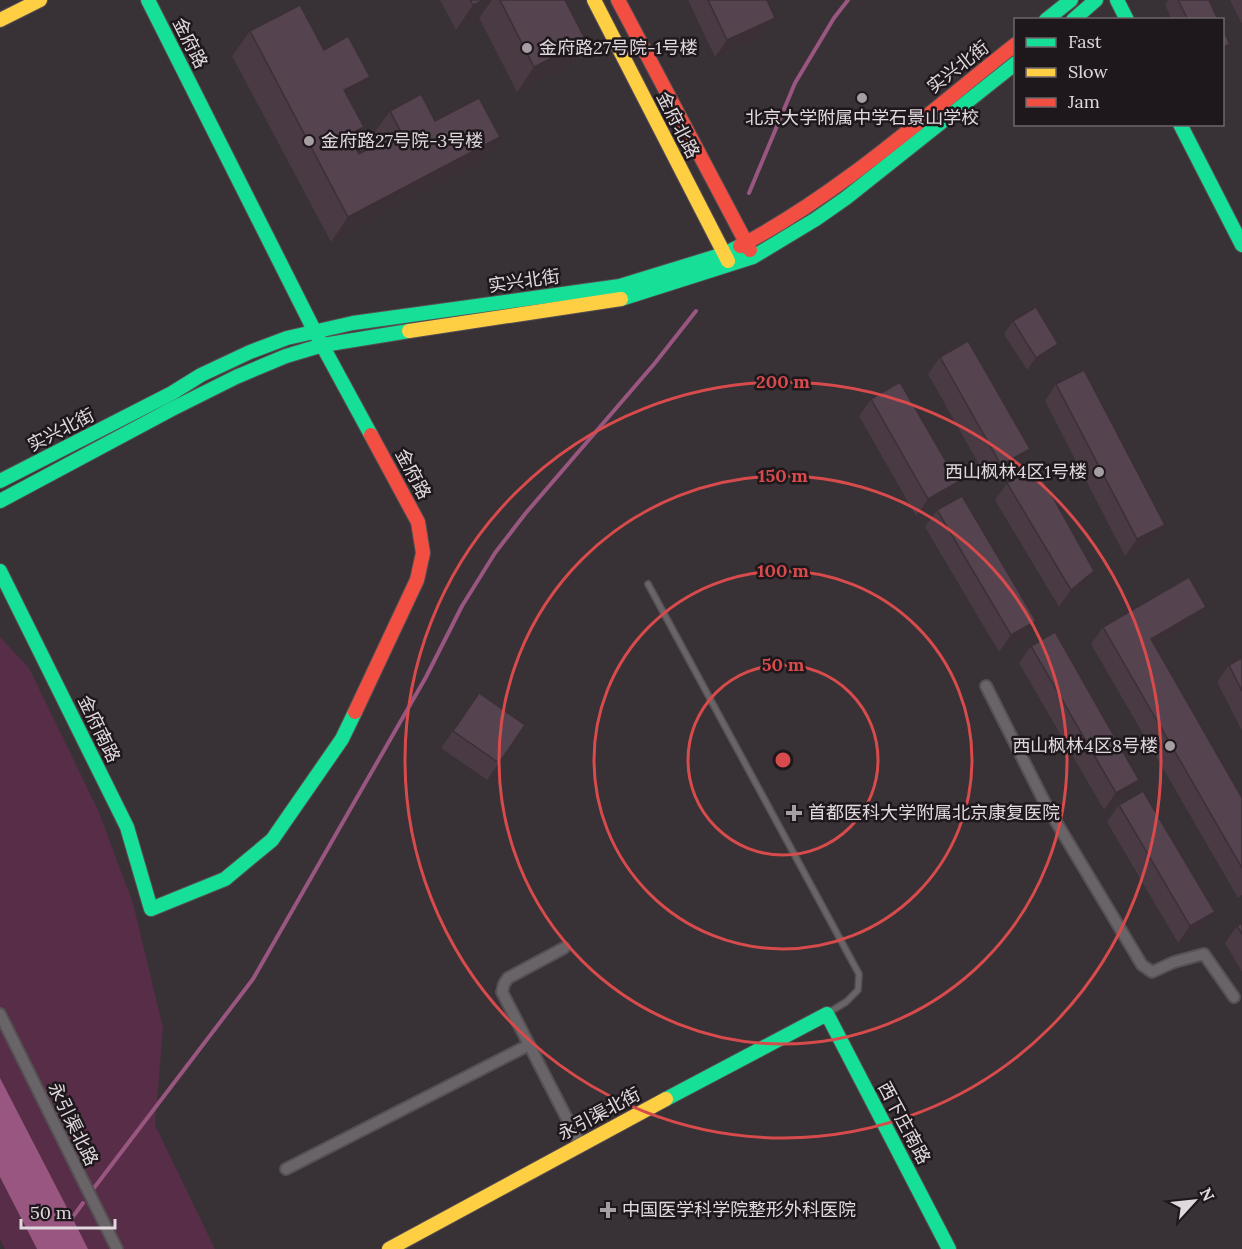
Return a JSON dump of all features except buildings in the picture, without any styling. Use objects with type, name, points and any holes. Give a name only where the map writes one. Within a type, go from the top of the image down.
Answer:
[{"type":"main road","points":[[0,20],[40,0]]},
{"type":"main road","name":"金府路","points":[[148,0],[315,332],[418,522],[423,553],[417,580],[342,739],[272,840],[225,879],[151,909]]},
{"type":"main road","name":"金府北路","points":[[594,0],[727,260]]},
{"type":"main road","name":"金府北路","points":[[618,0],[753,257]]},
{"type":"main road","points":[[1049,18],[1071,0]]},
{"type":"main road","points":[[1075,18],[1096,0]]},
{"type":"main road","points":[[1116,0],[1126,18]]},
{"type":"main road","name":"实兴北街","points":[[0,501],[172,409],[236,377],[286,356],[323,345],[623,299],[727,260],[747,243],[837,186],[1014,46]]},
{"type":"main road","name":"实兴北街","points":[[0,481],[172,393],[201,375],[240,356],[287,338],[353,323],[620,286],[727,260],[753,257],[846,198],[1014,65]]},
{"type":"main road","points":[[1181,126],[1242,244]]},
{"type":"main road","name":"金府南路","points":[[0,571],[127,827],[151,909]]},
{"type":"main road","name":"永引渠北街","points":[[389,1249],[580,1144],[827,1014]]},
{"type":"main road","name":"西下庄南路","points":[[827,1014],[949,1249]]},
{"type":"street","points":[[986,686],[1046,805],[1142,965],[1152,972],[1174,962],[1204,954],[1234,997]]},
{"type":"street","points":[[564,948],[508,978],[502,992],[580,1144]]},
{"type":"street","name":"永引渠北路","points":[[0,1014],[117,1249]]},
{"type":"street","points":[[286,1169],[529,1045]]},
{"type":"lane","points":[[648,584],[859,974],[858,990],[846,1002],[827,1014]]},
{"type":"shaded area","points":[[0,637],[29,668],[98,810],[133,903],[163,1028],[155,1125],[215,1249],[5,1249],[0,1240]]},
{"type":"shaded area","points":[[0,1078],[88,1249],[37,1249],[0,1177]]},
{"type":"waterway","points":[[749,193],[795,83],[834,18],[848,0]]},
{"type":"waterway","points":[[94,1188],[253,979],[426,677],[462,606],[495,553],[525,514],[655,363],[696,311]]},
{"type":"waterway","points":[[69,1222],[83,1203]]},
{"type":"traffic: fast","points":[[148,0],[315,332],[371,435]]},
{"type":"traffic: fast","points":[[1048,18],[1071,0]]},
{"type":"traffic: fast","points":[[1075,18],[1096,0]]},
{"type":"traffic: fast","points":[[1117,0],[1126,18]]},
{"type":"traffic: fast","points":[[621,299],[753,257],[846,198],[1014,65]]},
{"type":"traffic: fast","points":[[1181,126],[1242,245]]},
{"type":"traffic: fast","points":[[0,481],[172,393],[201,375],[287,338],[353,323],[620,286],[724,254],[740,246]]},
{"type":"traffic: fast","points":[[0,501],[172,409],[236,377],[286,356],[323,345],[409,331]]},
{"type":"traffic: fast","points":[[0,571],[127,827],[151,909],[225,879],[272,840],[342,739],[355,712]]},
{"type":"traffic: fast","points":[[666,1099],[827,1014],[949,1249]]},
{"type":"traffic: slow","points":[[0,20],[40,0]]},
{"type":"traffic: slow","points":[[594,0],[728,261]]},
{"type":"traffic: slow","points":[[409,331],[621,299]]},
{"type":"traffic: slow","points":[[389,1249],[666,1099]]},
{"type":"traffic: jam","points":[[618,0],[750,250]]},
{"type":"traffic: jam","points":[[740,246],[777,225],[848,177],[1014,46]]},
{"type":"traffic: jam","points":[[355,712],[417,580],[423,553],[418,522],[371,435]]},
{"type":"place","name":"金府路27号院-1号楼","points":[[527,48]]},
{"type":"place","name":"北京大学附属中学石景山学校","points":[[862,98]]},
{"type":"place","name":"金府路27号院-3号楼","points":[[309,141]]},
{"type":"place","name":"西山枫林4区1号楼","points":[[1099,472]]},
{"type":"place","name":"西山枫林4区8号楼","points":[[1170,746]]},
{"type":"place","name":"首都医科大学附属北京康复医院","points":[[794,813]]},
{"type":"place","name":"中国医学科学院整形外科医院","points":[[608,1210]]}]
